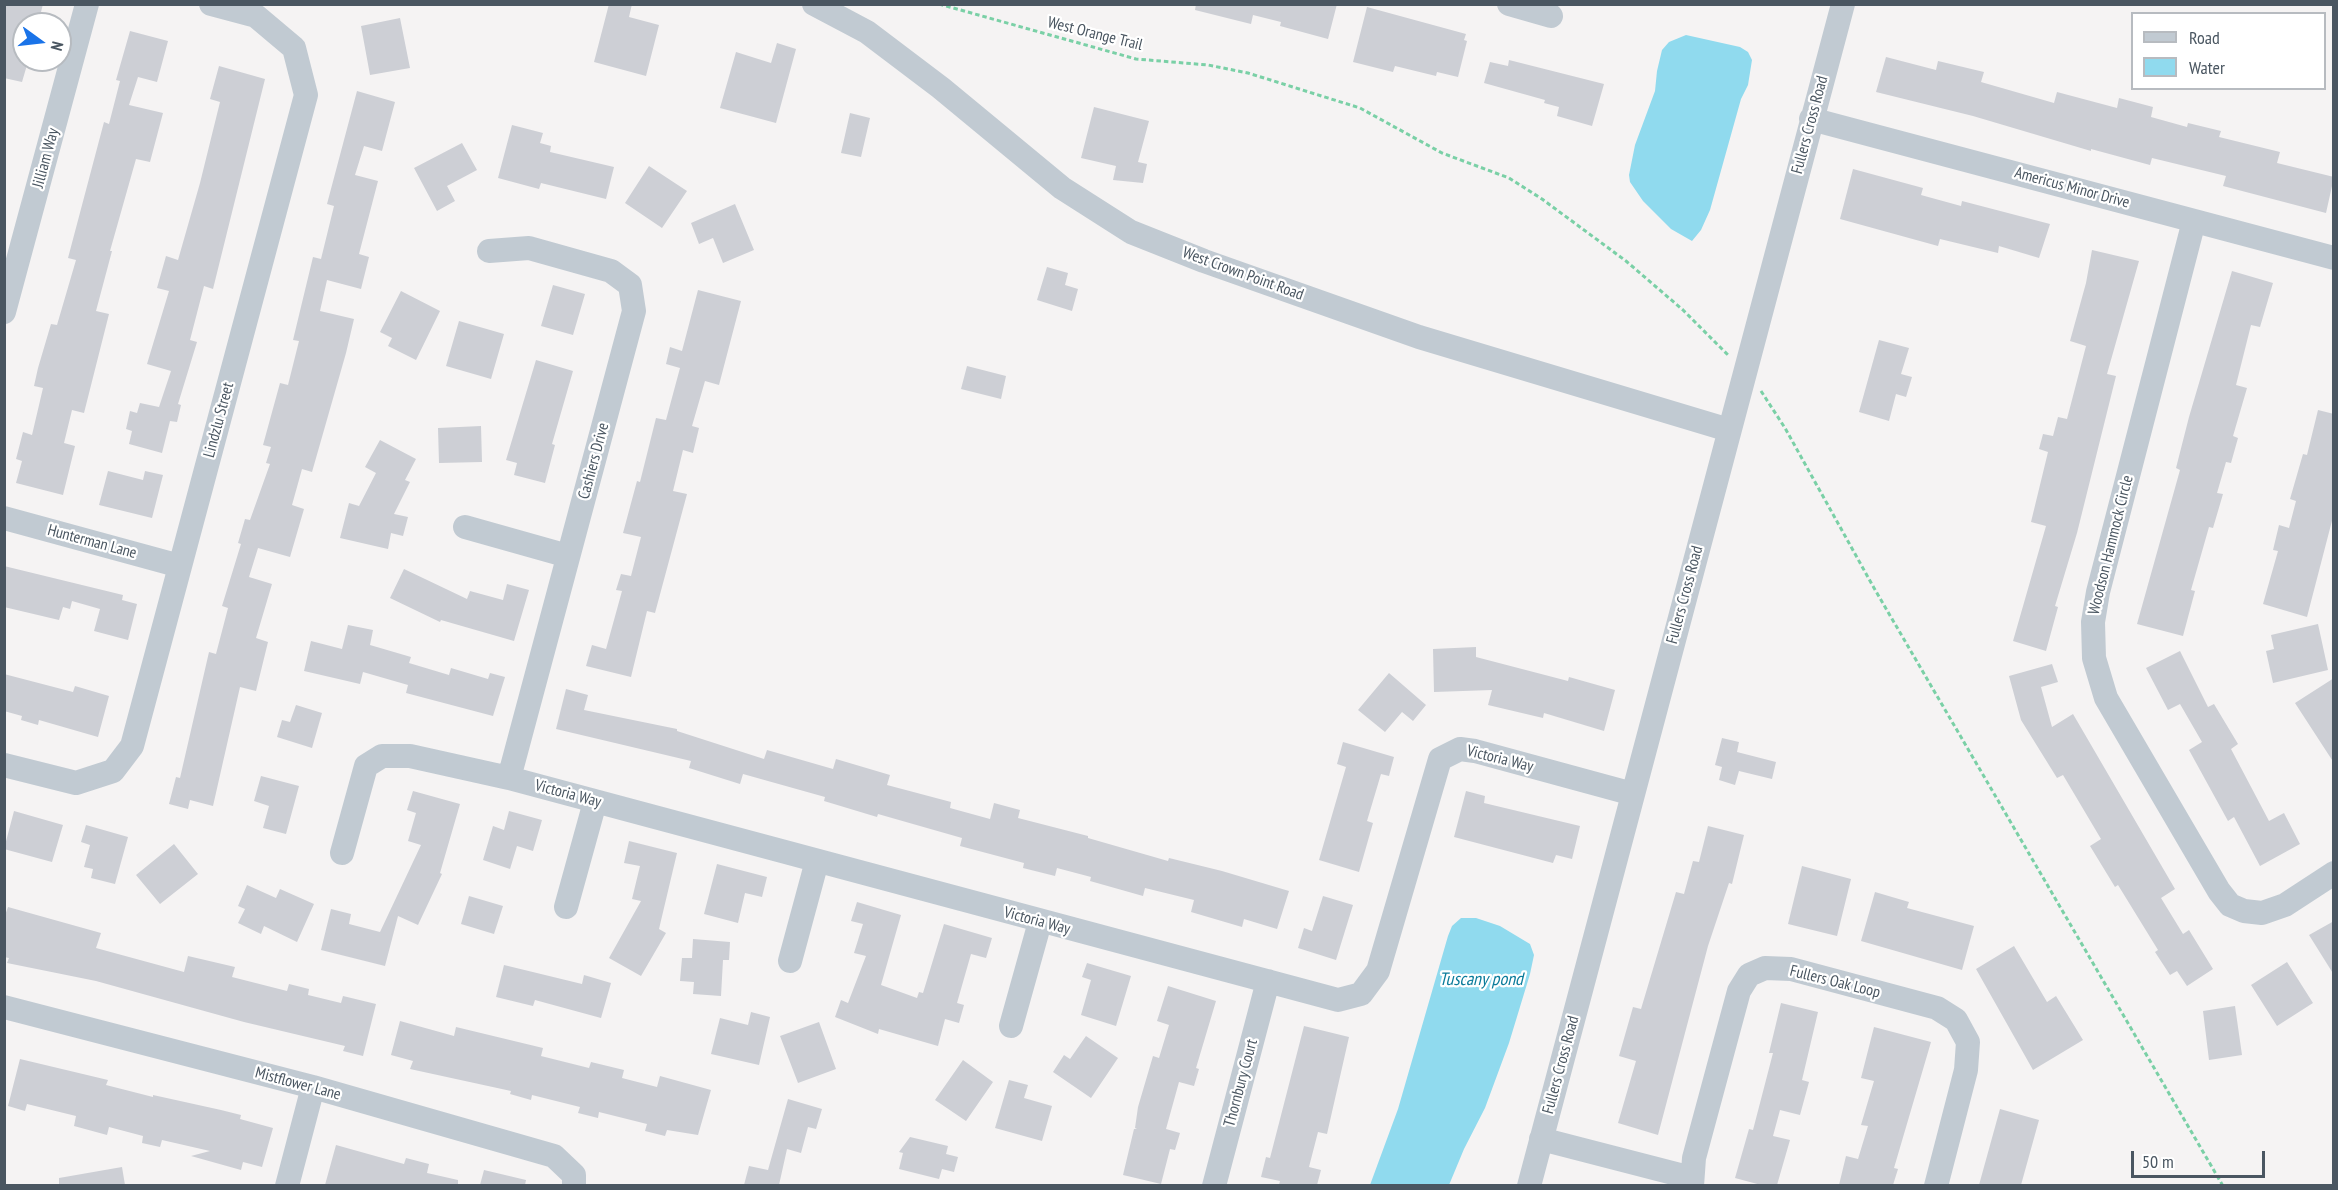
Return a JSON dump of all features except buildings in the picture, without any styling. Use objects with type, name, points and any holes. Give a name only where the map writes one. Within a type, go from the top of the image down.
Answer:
[{"type":"street","name":"Jilliam Way","points":[[4,312],[87,4]]},
{"type":"street","name":"Lindzlu Street","points":[[4,765],[76,783],[113,771],[132,746],[306,95],[294,48],[256,16],[211,4]]},
{"type":"street","name":"West Crown Point Road","points":[[814,4],[867,32],[941,88],[1062,188],[1131,232],[1204,261],[1419,337],[1729,430]]},
{"type":"street","points":[[1509,4],[1551,16]]},
{"type":"street","name":"Fullers Cross Road","points":[[1529,1185],[1843,4]]},
{"type":"street","name":"Americus Minor Drive","points":[[1811,118],[2334,258]]},
{"type":"street","name":"Woodson Hammock Circle","points":[[2194,221],[2098,592],[2093,622],[2094,658],[2106,698],[2219,891],[2230,905],[2244,911],[2262,913],[2285,905],[2334,873]]},
{"type":"street","name":"Cashiers Drive","points":[[489,251],[529,248],[611,271],[630,285],[634,311],[508,778]]},
{"type":"street","name":"Hunterman Lane","points":[[4,518],[180,566]]},
{"type":"street","points":[[465,527],[568,556]]},
{"type":"street","name":"Victoria Way","points":[[342,853],[366,766],[382,756],[410,756],[508,778],[1338,1000],[1361,994],[1378,971],[1440,759],[1460,749],[1474,751],[1633,795]]},
{"type":"street","points":[[566,908],[595,802]]},
{"type":"street","points":[[790,961],[817,861]]},
{"type":"street","points":[[1011,1026],[1040,922]]},
{"type":"street","name":"Fullers Oak Loop","points":[[1541,1139],[1692,1181],[1694,1158],[1738,991],[1749,975],[1765,968],[1791,969],[1937,1008],[1956,1020],[1968,1042],[1966,1070],[1936,1185]]},
{"type":"street","name":"Thornbury Court","points":[[1214,1185],[1268,981]]},
{"type":"street","name":"Mistflower Lane","points":[[4,1007],[313,1087],[554,1156],[574,1175],[574,1185]]},
{"type":"street","points":[[287,1185],[313,1087]]},
{"type":"path","name":"West Orange Trail","points":[[939,4],[1136,58],[1196,64],[1248,73],[1360,108],[1442,153],[1509,178],[1542,199],[1617,254],[1683,310],[1725,352]]},
{"type":"path","points":[[1756,385],[1785,428],[1880,598],[2223,1185]]},
{"type":"water","points":[[1686,35],[1740,47],[1748,52],[1752,60],[1748,85],[1741,99],[1710,210],[1701,230],[1692,241],[1671,229],[1643,201],[1630,182],[1629,175],[1635,145],[1655,91],[1662,50],[1669,42]]},
{"type":"water","name":"Tuscany pond","points":[[1461,918],[1476,918],[1500,926],[1530,944],[1534,955],[1530,974],[1509,1043],[1485,1108],[1449,1185],[1370,1185],[1398,1109],[1448,936],[1452,926]]}]
